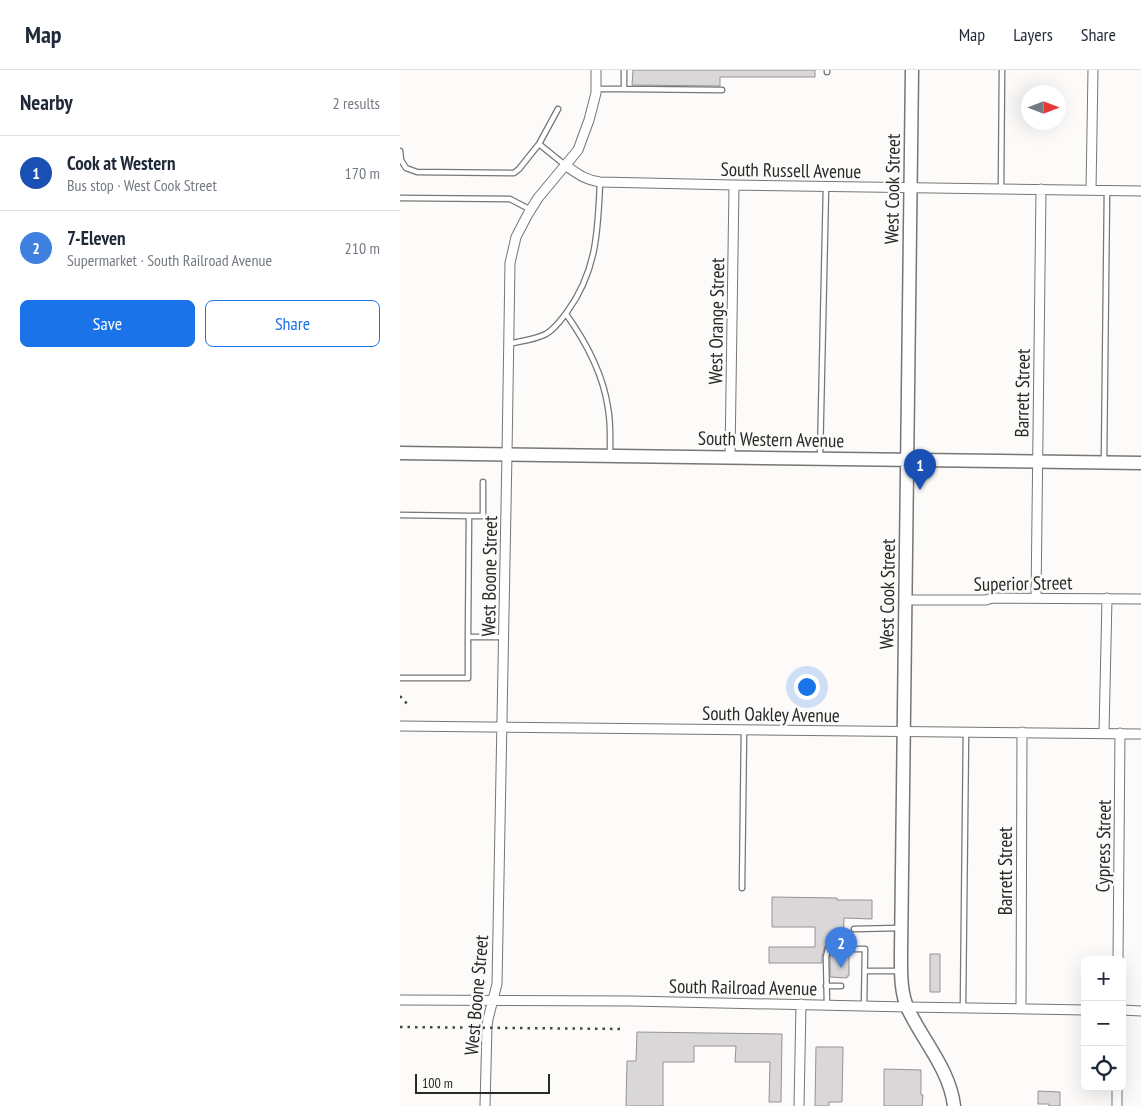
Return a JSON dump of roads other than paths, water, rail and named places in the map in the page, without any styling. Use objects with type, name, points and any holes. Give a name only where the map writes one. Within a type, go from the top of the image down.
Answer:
[{"type":"street","name":"West Boone Street","points":[[485,1106],[486,1037],[488,1019],[497,984],[510,263],[516,237],[538,198],[578,150],[590,120],[596,89],[596,70]]},
{"type":"street","name":"West Cook Street","points":[[912,70],[901,971],[902,987],[907,1008],[947,1079],[954,1106]]},
{"type":"street","points":[[1091,190],[1093,70]]},
{"type":"street","name":"South Russell Avenue","points":[[565,165],[584,178],[600,182],[1141,191]]},
{"type":"street","name":"West Orange Street","points":[[730,458],[734,185]]},
{"type":"street","name":"Barrett Street","points":[[1036,598],[1041,189]]},
{"type":"street","name":"South Western Avenue","points":[[400,453],[1141,463]]},
{"type":"street","name":"Superior Street","points":[[906,600],[986,600],[992,598],[1141,599]]},
{"type":"street","points":[[1104,733],[1107,598]]},
{"type":"street","name":"South Oakley Avenue","points":[[400,726],[1141,734]]},
{"type":"street","name":"Barrett Street","points":[[1021,1009],[1022,732]]},
{"type":"street","name":"Cypress Street","points":[[1118,956],[1120,733]]},
{"type":"street","name":"South Railroad Avenue","points":[[400,1000],[631,1000],[907,1008],[1081,1010]]},
{"type":"street","points":[[799,1106],[801,1004]]},
{"type":"street","points":[[1126,1010],[1141,1010]]},
{"type":"street","points":[[1116,1106],[1117,1091]]},
{"type":"lane","points":[[624,70],[624,89]]},
{"type":"lane","points":[[1001,189],[1002,70]]},
{"type":"lane","points":[[596,89],[722,90]]},
{"type":"lane","points":[[400,151],[406,168],[417,172],[514,173],[539,144],[558,108]]},
{"type":"lane","points":[[539,144],[565,165]]},
{"type":"lane","points":[[508,344],[540,337],[548,332],[566,314],[580,292],[592,262],[598,235],[600,182]]},
{"type":"lane","points":[[820,459],[826,186]]},
{"type":"lane","points":[[1104,463],[1107,190]]},
{"type":"lane","points":[[400,198],[510,199],[531,210]]},
{"type":"lane","points":[[566,314],[586,345],[604,390],[610,425],[610,456]]},
{"type":"lane","points":[[400,515],[482,516],[483,482]]},
{"type":"lane","points":[[400,678],[468,678],[469,516]]},
{"type":"lane","points":[[468,637],[504,637]]},
{"type":"lane","points":[[742,888],[744,730]]},
{"type":"lane","points":[[963,1005],[966,732]]},
{"type":"lane","points":[[854,929],[901,928]]},
{"type":"lane","points":[[827,1005],[826,957],[828,949],[865,949],[864,1006]]},
{"type":"lane","points":[[865,971],[901,971]]},
{"type":"lane","points":[[826,986],[841,986]]},
{"type":"railway","points":[[400,696],[409,706]]},
{"type":"railway","points":[[400,1027],[625,1029]]},
{"type":"place","name":"Cook at Western","points":[[920,490]]},
{"type":"place","name":"7-Eleven","points":[[841,968]]}]
